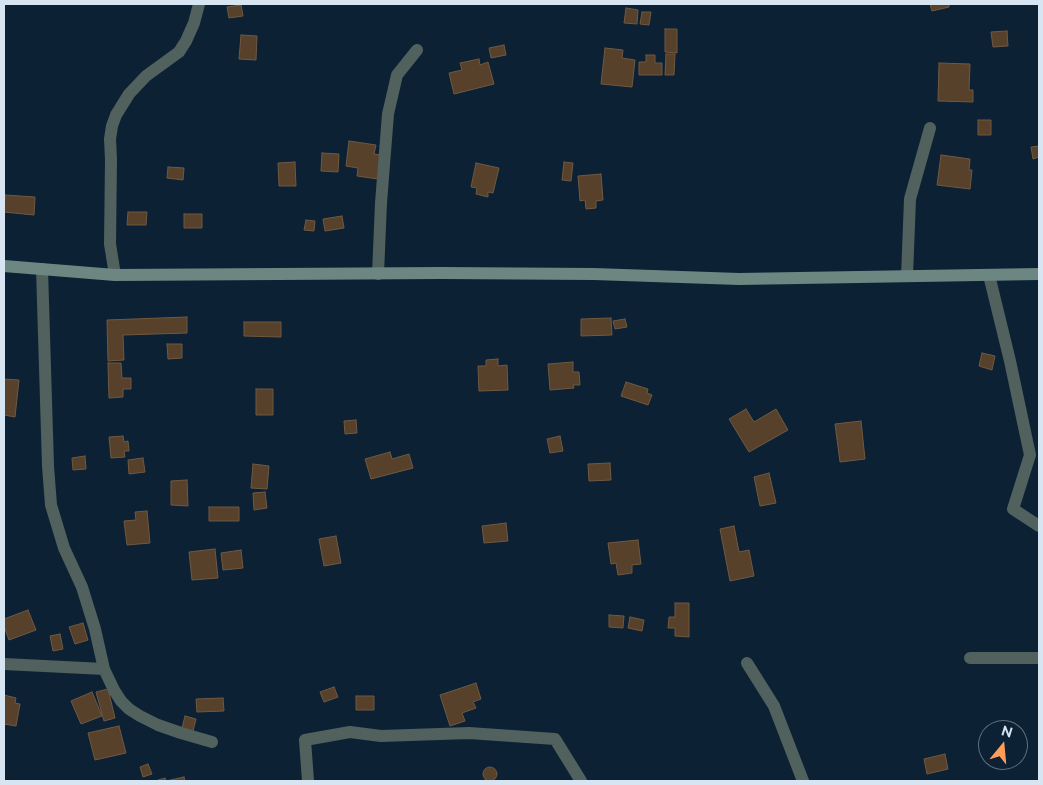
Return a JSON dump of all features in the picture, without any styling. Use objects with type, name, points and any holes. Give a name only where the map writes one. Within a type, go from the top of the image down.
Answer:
[{"type":"street","points":[[115,275],[110,244],[110,139],[112,126],[116,115],[129,94],[146,76],[179,52],[194,23],[200,4]]},
{"type":"street","points":[[378,274],[388,114],[397,75],[417,50]]},
{"type":"street","points":[[907,276],[910,199],[930,128]]},
{"type":"street","points":[[4,266],[115,275],[441,273],[575,274],[739,279],[1039,274]]},
{"type":"street","points":[[42,269],[51,505],[64,548],[82,588],[95,629],[104,669],[121,702],[134,713],[158,725],[212,742]]},
{"type":"street","points":[[989,275],[1030,455],[1013,509],[1039,526]]},
{"type":"street","points":[[970,658],[1039,658]]},
{"type":"street","points":[[747,663],[774,706],[803,781]]},
{"type":"street","points":[[4,664],[104,669]]},
{"type":"street","points":[[308,781],[305,740],[350,732],[381,736],[469,732],[555,739],[581,781]]},
{"type":"building","points":[[930,4],[949,4],[949,7],[932,11]]},
{"type":"building","points":[[241,5],[243,16],[229,18],[227,7]]},
{"type":"building","points":[[626,8],[638,10],[637,24],[624,23]]},
{"type":"building","points":[[642,12],[651,12],[649,25],[640,24]]},
{"type":"building","points":[[665,29],[677,29],[677,53],[665,52]]},
{"type":"building","points":[[1007,31],[1008,46],[993,47],[991,32]]},
{"type":"building","points":[[241,35],[257,36],[256,60],[239,59]]},
{"type":"building","points":[[504,45],[506,55],[491,58],[489,48]]},
{"type":"building","points":[[605,48],[623,50],[622,58],[635,60],[632,87],[601,84]]},
{"type":"building","points":[[666,54],[675,54],[674,75],[665,75]]},
{"type":"building","points":[[646,55],[655,55],[655,63],[662,63],[662,75],[639,75],[639,62],[646,62]]},
{"type":"building","points":[[479,59],[480,65],[488,62],[494,84],[454,94],[449,73],[462,70],[460,63]]},
{"type":"building","points":[[939,63],[970,64],[969,90],[973,90],[973,102],[938,101]]},
{"type":"building","points":[[978,120],[991,120],[991,135],[978,135]]},
{"type":"building","points":[[349,141],[376,145],[374,154],[381,155],[378,179],[357,176],[358,168],[346,166]]},
{"type":"building","points":[[1039,146],[1039,157],[1033,159],[1031,147]]},
{"type":"building","points":[[322,153],[339,154],[338,172],[321,171]]},
{"type":"building","points":[[941,155],[970,159],[969,170],[972,170],[970,189],[937,185]]},
{"type":"building","points":[[295,162],[296,186],[279,186],[278,163]]},
{"type":"building","points":[[564,162],[573,163],[571,181],[562,180]]},
{"type":"building","points":[[476,163],[499,168],[493,193],[488,192],[488,197],[476,194],[477,188],[471,187]]},
{"type":"building","points":[[168,167],[184,168],[183,180],[167,178]]},
{"type":"building","points":[[601,174],[603,200],[596,201],[596,208],[586,209],[585,200],[580,201],[578,176]]},
{"type":"building","points":[[5,195],[35,197],[34,215],[4,212]]},
{"type":"building","points":[[128,212],[147,212],[146,225],[127,225]]},
{"type":"building","points":[[184,214],[202,214],[202,228],[184,228]]},
{"type":"building","points":[[342,216],[344,228],[325,231],[323,219]]},
{"type":"building","points":[[306,220],[315,221],[314,231],[304,230]]},
{"type":"building","points":[[187,317],[187,333],[123,335],[124,360],[108,361],[107,320]]},
{"type":"building","points":[[611,318],[612,335],[581,336],[581,319]]},
{"type":"building","points":[[625,319],[627,327],[615,329],[613,321]]},
{"type":"building","points":[[244,322],[281,322],[281,337],[244,336]]},
{"type":"building","points":[[167,344],[182,344],[182,358],[168,359]]},
{"type":"building","points":[[982,353],[995,356],[992,370],[979,366]]},
{"type":"building","points":[[498,359],[498,366],[507,365],[508,390],[479,391],[478,366],[486,366],[486,360]]},
{"type":"building","points":[[573,362],[573,372],[579,372],[580,385],[573,385],[574,388],[550,390],[548,364]]},
{"type":"building","points":[[108,363],[121,363],[122,378],[131,378],[131,389],[123,389],[123,397],[109,398]]},
{"type":"building","points":[[4,379],[19,380],[15,417],[4,415]]},
{"type":"building","points":[[626,382],[648,389],[647,393],[652,395],[648,405],[621,396]]},
{"type":"building","points":[[256,389],[273,389],[273,415],[256,415]]},
{"type":"building","points":[[746,409],[754,422],[776,409],[788,430],[749,452],[729,419]]},
{"type":"building","points":[[356,420],[357,433],[345,434],[344,421]]},
{"type":"building","points":[[861,421],[865,459],[840,462],[835,424]]},
{"type":"building","points":[[123,436],[124,442],[128,441],[129,451],[124,451],[125,457],[111,458],[109,437]]},
{"type":"building","points":[[560,436],[563,451],[550,453],[547,439]]},
{"type":"building","points":[[390,452],[392,459],[409,454],[413,468],[371,479],[365,459]]},
{"type":"building","points":[[85,456],[86,469],[73,470],[72,458]]},
{"type":"building","points":[[143,458],[145,472],[129,474],[128,460]]},
{"type":"building","points":[[610,463],[611,480],[589,481],[588,464]]},
{"type":"building","points":[[253,464],[269,466],[267,489],[251,488]]},
{"type":"building","points":[[769,473],[776,503],[760,506],[754,477]]},
{"type":"building","points":[[187,480],[188,506],[171,505],[171,481]]},
{"type":"building","points":[[265,492],[267,508],[254,510],[253,493]]},
{"type":"building","points":[[209,507],[239,507],[239,521],[209,521]]},
{"type":"building","points":[[147,511],[150,543],[127,545],[124,521],[136,520],[135,512]]},
{"type":"building","points":[[506,523],[508,541],[484,543],[482,526]]},
{"type":"building","points":[[734,526],[739,552],[749,550],[754,576],[730,581],[720,529]]},
{"type":"building","points":[[336,536],[341,563],[324,566],[319,539]]},
{"type":"building","points":[[638,540],[641,564],[632,565],[632,573],[618,575],[616,563],[611,564],[608,543]]},
{"type":"building","points":[[215,549],[218,578],[192,580],[189,552]]},
{"type":"building","points":[[241,550],[243,568],[223,570],[221,553]]},
{"type":"building","points":[[675,603],[689,603],[689,637],[675,636],[675,628],[668,628],[669,617],[675,617]]},
{"type":"building","points":[[28,610],[36,630],[9,640],[4,626],[4,619]]},
{"type":"building","points":[[609,615],[624,616],[623,628],[609,627]]},
{"type":"building","points":[[630,617],[644,620],[642,631],[628,628]]},
{"type":"building","points":[[83,623],[88,640],[75,644],[69,627]]},
{"type":"building","points":[[60,634],[63,649],[53,651],[50,636]]},
{"type":"building","points":[[476,683],[481,699],[473,702],[476,708],[462,713],[465,721],[450,726],[440,695]]},
{"type":"building","points":[[334,687],[338,697],[324,702],[320,692]]},
{"type":"building","points":[[108,689],[115,718],[104,721],[96,692]]},
{"type":"building","points":[[92,692],[102,716],[81,724],[71,701]]},
{"type":"building","points":[[4,695],[16,698],[15,703],[20,704],[16,726],[4,724]]},
{"type":"building","points":[[356,696],[374,696],[374,710],[356,710]]},
{"type":"building","points":[[223,698],[224,711],[197,712],[196,699]]},
{"type":"building","points":[[185,716],[196,719],[193,731],[182,728]]},
{"type":"building","points":[[119,726],[126,753],[95,760],[88,733]]},
{"type":"building","points":[[945,754],[948,769],[927,774],[924,759]]},
{"type":"building","points":[[148,764],[152,774],[143,777],[140,767]]},
{"type":"building","points":[[487,767],[493,767],[497,774],[493,781],[487,781],[483,777],[483,771]]},
{"type":"building","points":[[184,777],[185,781],[166,781]]},
{"type":"building","points":[[165,778],[166,781],[155,781]]}]
